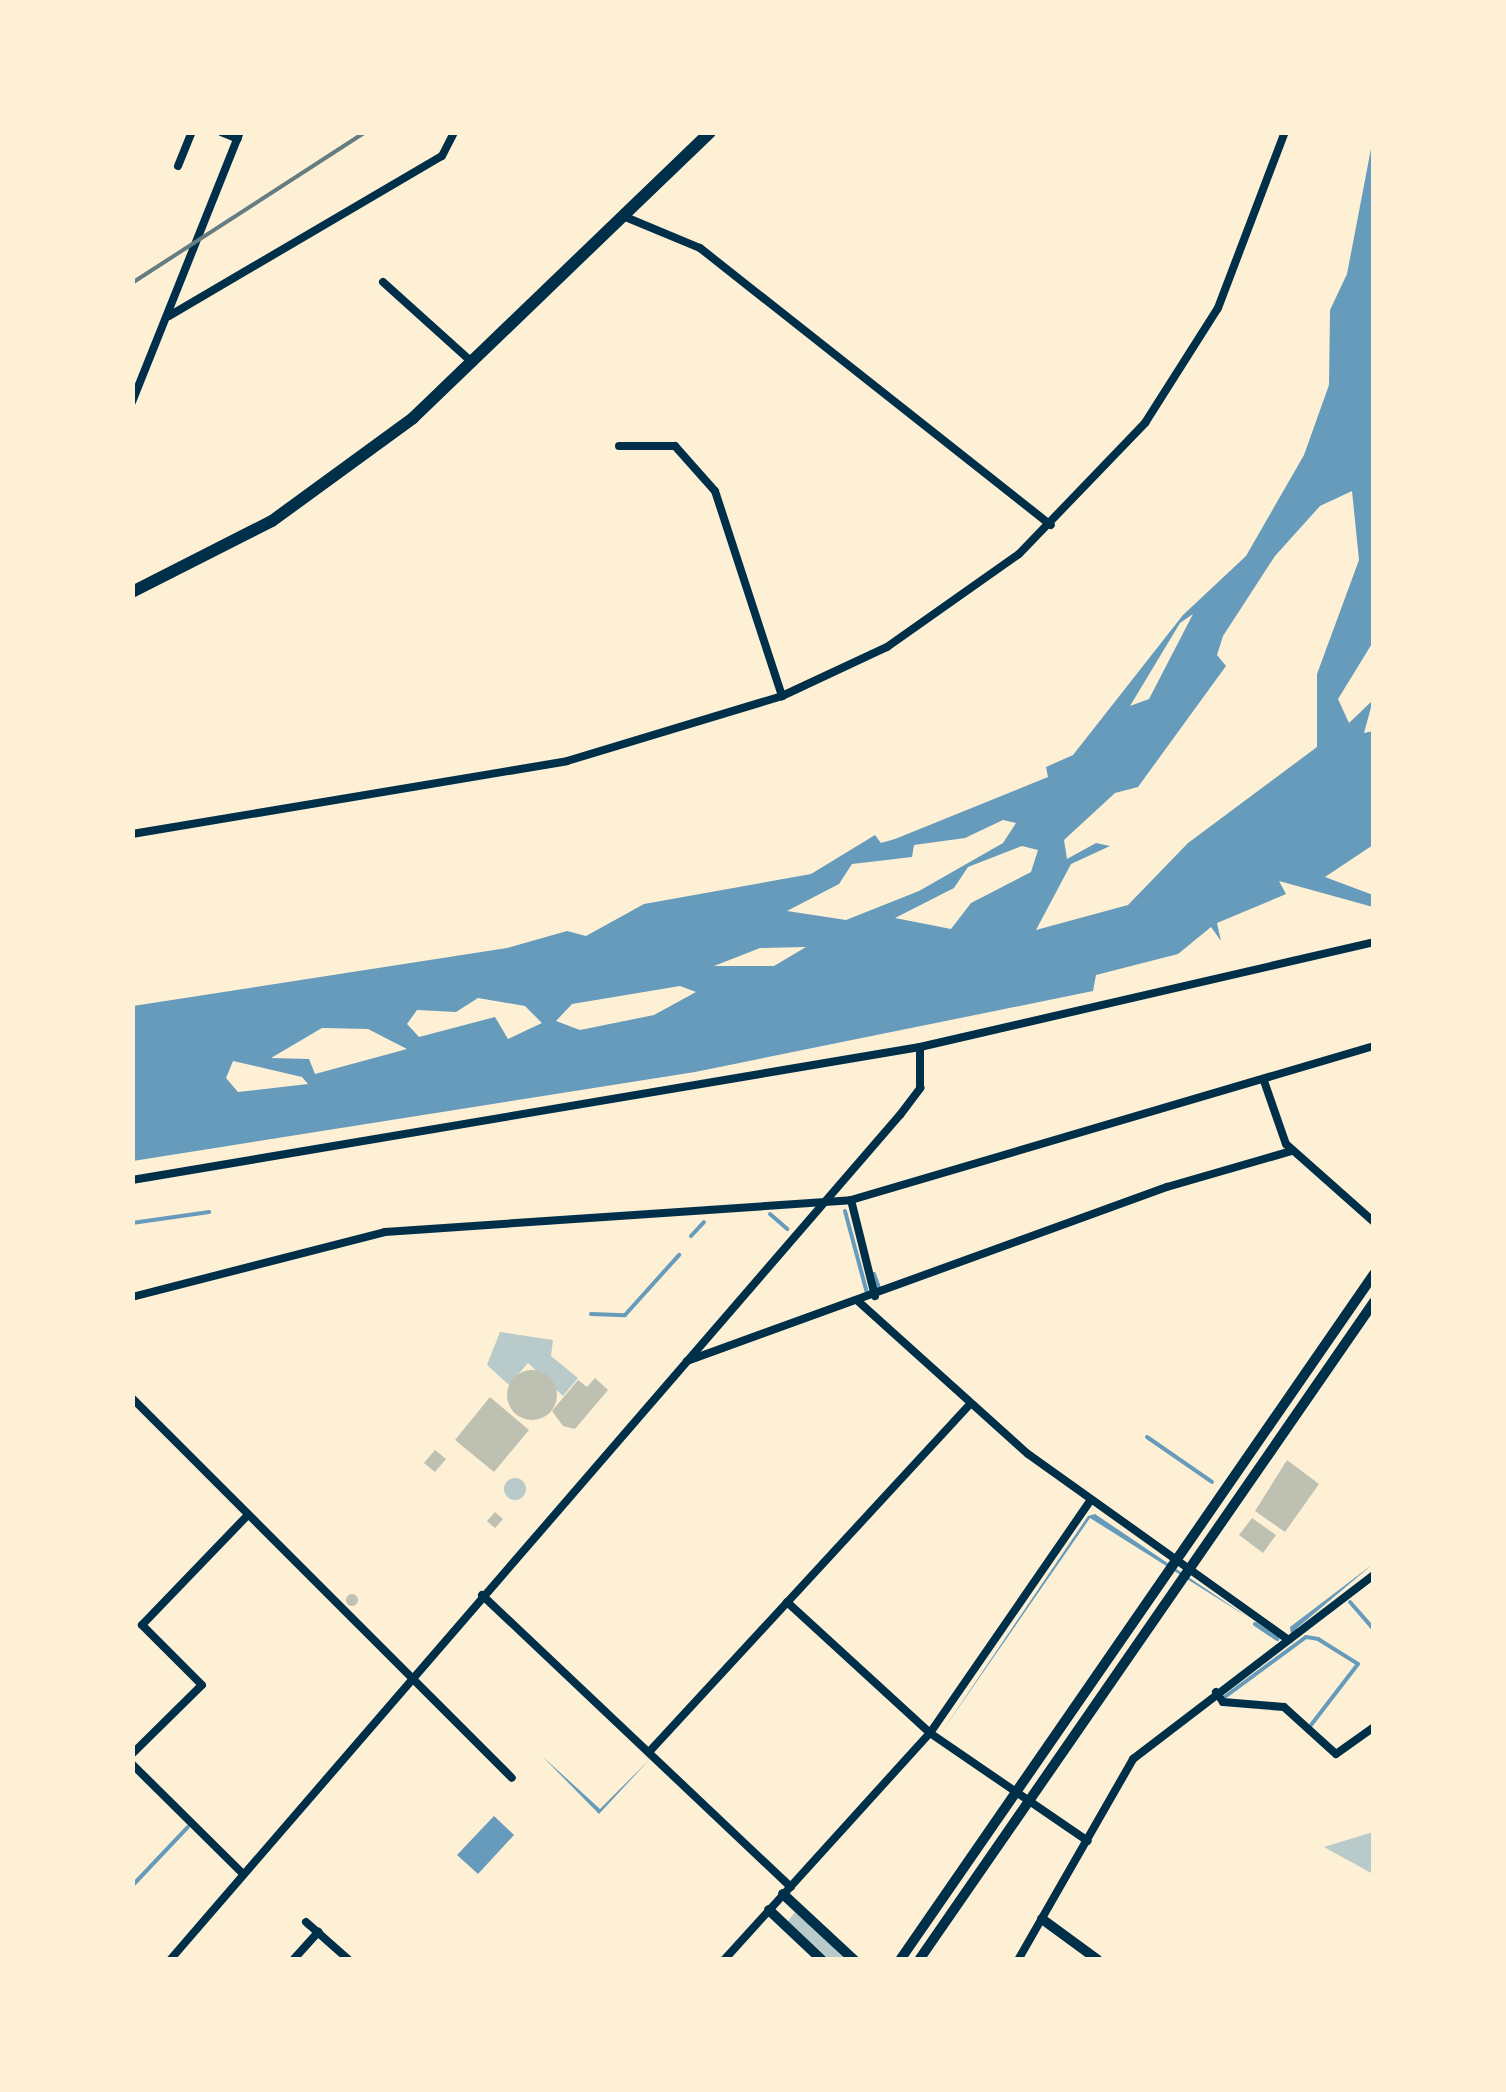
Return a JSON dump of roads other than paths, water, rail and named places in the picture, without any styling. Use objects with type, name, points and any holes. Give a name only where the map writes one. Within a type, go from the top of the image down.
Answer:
[{"type":"highway","points":[[132,592],[272,521],[473,363],[710,132]]},
{"type":"street","points":[[178,166],[192,132]]},
{"type":"street","points":[[132,402],[239,136],[222,132]]},
{"type":"street","points":[[169,316],[442,156],[454,132]]},
{"type":"street","points":[[132,834],[566,762],[782,696],[887,647],[1051,525],[1145,424],[1192,356],[1242,256],[1285,132]]},
{"type":"street","points":[[623,216],[700,248],[1051,525]]},
{"type":"street","points":[[383,282],[473,363]]},
{"type":"street","points":[[618,446],[675,446],[715,491],[782,696]]},
{"type":"street","points":[[132,1180],[920,1047],[1374,942]]},
{"type":"street","points":[[132,1297],[386,1232],[851,1200],[1374,1046]]},
{"type":"street","points":[[170,1960],[408,1678],[920,1088],[920,1047]]},
{"type":"street","points":[[1264,1080],[1292,1151],[1374,1222]]},
{"type":"street","points":[[686,1362],[1167,1187],[1292,1151]]},
{"type":"street","points":[[851,1200],[875,1296]]},
{"type":"street","points":[[900,1960],[1374,1274]]},
{"type":"street","points":[[859,1302],[970,1404],[1090,1501],[1287,1639]]},
{"type":"street","points":[[919,1960],[1374,1302]]},
{"type":"street","points":[[132,1398],[512,1778]]},
{"type":"street","points":[[649,1752],[970,1404]]},
{"type":"street","points":[[724,1960],[930,1734],[1090,1501]]},
{"type":"street","points":[[132,1754],[202,1685],[142,1625],[247,1516]]},
{"type":"street","points":[[1018,1960],[1133,1759],[1374,1575]]},
{"type":"street","points":[[482,1595],[649,1752],[854,1960]]},
{"type":"street","points":[[788,1602],[930,1734],[1088,1841]]},
{"type":"street","points":[[1216,1692],[1224,1702],[1284,1708],[1336,1754],[1374,1726]]},
{"type":"street","points":[[132,1764],[242,1874]]},
{"type":"street","points":[[768,1910],[822,1960]]},
{"type":"street","points":[[1042,1919],[1098,1960]]},
{"type":"street","points":[[306,1922],[349,1960]]},
{"type":"street","points":[[293,1960],[318,1932]]},
{"type":"water","points":[[1374,133],[1373,642],[1338,699],[1349,723],[1373,700],[1364,733],[1373,731],[1373,845],[1325,877],[1373,895],[1373,907],[1279,881],[1286,894],[1217,923],[1221,941],[1211,927],[1178,954],[1096,975],[1093,991],[695,1072],[133,1161],[133,1006],[507,948],[567,931],[586,936],[644,904],[811,874],[875,835],[881,843],[895,839],[1048,777],[1046,767],[1073,755],[1183,615],[1246,556],[1304,455],[1329,385],[1330,310],[1347,274]],"holes":[[[1352,491],[1359,560],[1317,674],[1317,747],[1188,843],[1128,905],[1036,930],[1071,864],[1110,846],[1096,843],[1067,859],[1064,840],[1115,793],[1138,787],[1226,666],[1217,655],[1223,636],[1275,556],[1320,506]],[[1193,614],[1149,699],[1130,706],[1180,623]],[[1003,820],[1016,823],[1003,843],[919,891],[846,920],[787,911],[839,884],[852,864],[912,857],[914,845],[965,838]],[[1022,846],[1038,850],[1031,872],[971,903],[951,929],[895,918],[954,888],[968,867]],[[806,947],[774,966],[714,966],[760,948]],[[680,986],[696,992],[654,1015],[580,1030],[556,1021],[572,1004]],[[478,998],[525,1006],[542,1023],[508,1039],[495,1017],[419,1037],[407,1024],[417,1010],[456,1012]],[[322,1028],[368,1029],[407,1049],[315,1074],[309,1059],[271,1058]],[[233,1061],[302,1077],[308,1084],[238,1092],[226,1078]]]},
{"type":"water","points":[[1095,1514],[1249,1618],[1090,1518],[941,1733],[1088,1516]]},
{"type":"water","points":[[1373,1564],[1297,1628],[1292,1644],[1290,1627]]},
{"type":"water","points":[[542,1756],[600,1809],[649,1760],[599,1814]]},
{"type":"water","points":[[494,1816],[514,1835],[478,1874],[457,1855]]},
{"type":"waterway","points":[[845,1211],[867,1293]]},
{"type":"waterway","points":[[132,1223],[209,1212]]},
{"type":"waterway","points":[[770,1214],[787,1229]]},
{"type":"waterway","points":[[691,1236],[704,1222]]},
{"type":"waterway","points":[[591,1314],[625,1315],[679,1255]]},
{"type":"waterway","points":[[874,1274],[879,1288]]},
{"type":"waterway","points":[[1147,1437],[1212,1482]]},
{"type":"waterway","points":[[1350,1602],[1374,1630]]},
{"type":"waterway","points":[[1255,1624],[1277,1639]]},
{"type":"waterway","points":[[1226,1696],[1306,1637],[1318,1639],[1358,1664],[1311,1725]]},
{"type":"waterway","points":[[132,1886],[188,1827]]},
{"type":"railway","points":[[132,283],[365,132]]}]
